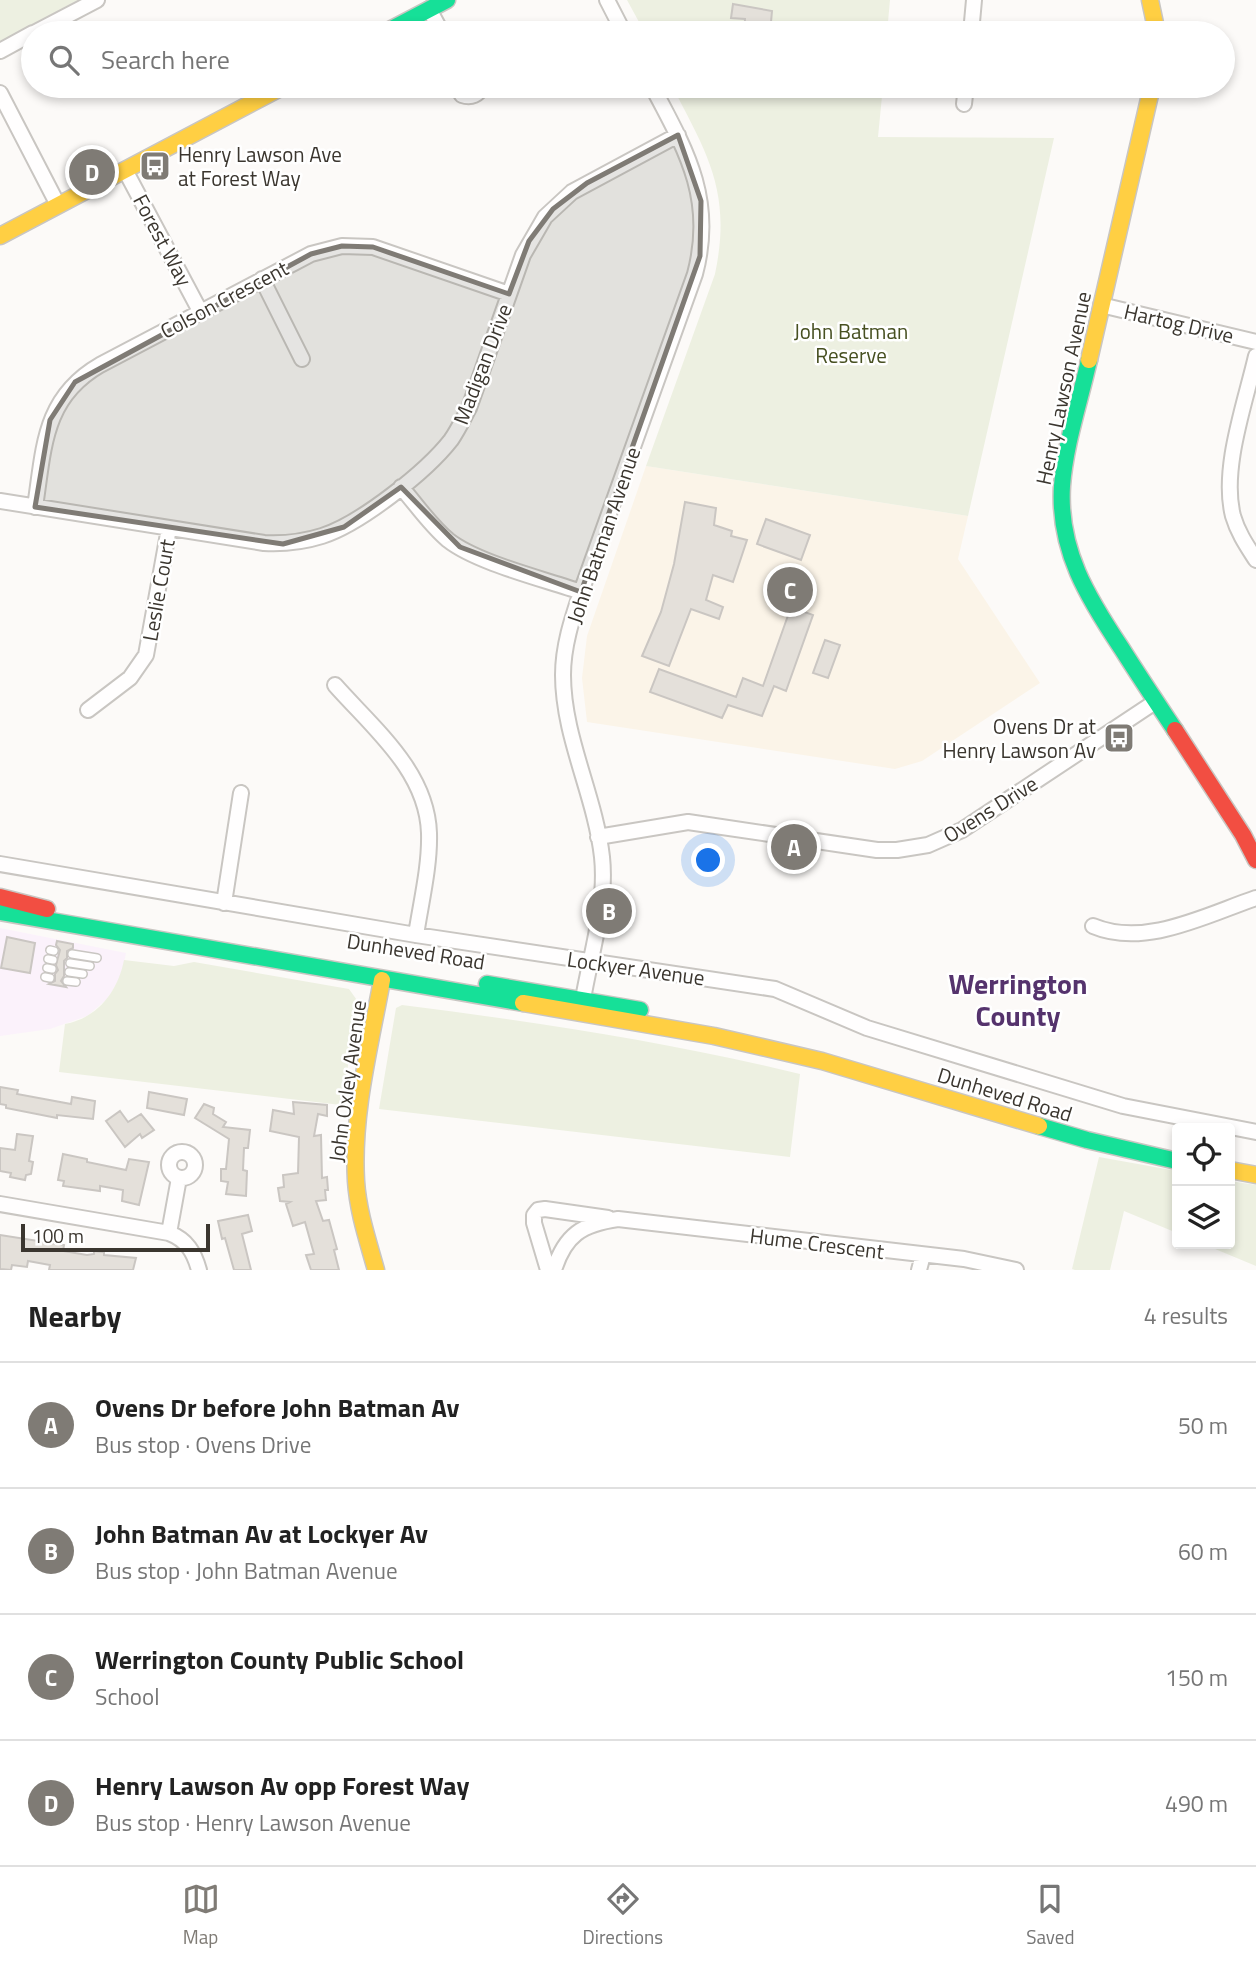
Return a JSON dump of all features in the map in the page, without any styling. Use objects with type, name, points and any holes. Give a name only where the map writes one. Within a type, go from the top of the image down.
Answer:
[{"type":"main road","points":[[406,21],[447,0]]},
{"type":"main road","points":[[1150,0],[1154,21]]},
{"type":"main road","points":[[0,236],[261,98]]},
{"type":"main road","name":"Henry Lawson Avenue","points":[[1149,98],[1064,469],[1061,506],[1063,529],[1070,560],[1081,587],[1243,835],[1256,860]]},
{"type":"main road","name":"Dunheved Road","points":[[0,897],[86,918],[583,999],[736,1031],[799,1049],[822,1060]]},
{"type":"main road","name":"Dunheved Road","points":[[0,912],[714,1036],[822,1060],[1087,1140],[1172,1160]]},
{"type":"main road","points":[[365,964],[382,980],[404,971]]},
{"type":"main road","name":"John Oxley Avenue","points":[[376,1270],[359,1203],[355,1160],[360,1112],[382,980]]},
{"type":"main road","points":[[554,1009],[583,999],[614,1018]]},
{"type":"main road","points":[[1235,1171],[1256,1175]]},
{"type":"street","points":[[57,21],[97,0]]},
{"type":"street","points":[[607,0],[618,21]]},
{"type":"street","points":[[972,21],[974,0]]},
{"type":"street","points":[[429,9],[436,21]]},
{"type":"street","points":[[0,51],[21,40]]},
{"type":"street","points":[[0,93],[58,205]]},
{"type":"street","name":"John Batman Avenue","points":[[583,999],[602,881],[598,837],[564,699],[565,651],[581,592],[700,256],[701,201],[693,168],[658,98]]},
{"type":"street","points":[[964,104],[965,98]]},
{"type":"street","name":"Madigan Drive","points":[[0,501],[264,543],[303,541],[344,527],[401,486],[438,455],[457,431],[469,408],[529,241],[545,217],[562,200],[587,183],[678,135]]},
{"type":"street","name":"Forest Way","points":[[125,170],[200,311]]},
{"type":"street","name":"Colson Crescent","points":[[34,507],[46,434],[55,410],[68,389],[91,370],[311,254],[328,248],[357,245],[392,253],[509,294]]},
{"type":"street","points":[[262,279],[302,359]]},
{"type":"street","name":"Hartog Drive","points":[[1101,305],[1256,342]]},
{"type":"street","points":[[1256,356],[1229,482],[1236,525],[1256,560]]},
{"type":"street","points":[[401,486],[439,532],[460,547],[477,556],[581,592]]},
{"type":"street","name":"Leslie Court","points":[[88,710],[131,678],[146,655],[169,528]]},
{"type":"street","points":[[335,685],[400,757],[424,800],[429,845],[416,935]]},
{"type":"street","name":"Ovens Drive","points":[[598,837],[688,822],[877,850],[914,849],[944,840],[962,830],[1155,702]]},
{"type":"street","points":[[224,904],[241,793]]},
{"type":"street","name":"Lockyer Avenue","points":[[0,864],[416,935],[775,989],[867,1028],[1123,1107],[1256,1132]]},
{"type":"street","points":[[1093,926],[1119,934],[1152,932],[1256,898]]},
{"type":"street","points":[[169,1233],[179,1178]]},
{"type":"street","points":[[0,1204],[169,1233],[190,1247],[199,1270]]},
{"type":"street","name":"Hume Crescent","points":[[551,1270],[534,1223],[534,1215],[538,1210],[964,1259],[1016,1270]]},
{"type":"street","name":"Hume Crescent","points":[[551,1270],[564,1246],[576,1233],[593,1224],[618,1219]]},
{"type":"street","points":[[919,1270],[923,1255]]},
{"type":"lane","points":[[90,966],[71,959],[97,958]]},
{"type":"lane","points":[[69,972],[83,974]]},
{"type":"lane","points":[[67,981],[76,982]]},
{"type":"highlighted area","points":[[678,135],[701,201],[700,256],[581,592],[460,547],[401,487],[344,527],[283,544],[35,507],[50,420],[75,382],[311,254],[342,246],[373,247],[509,294],[529,241],[553,209],[587,183]]},
{"type":"shaded area","points":[[646,466],[968,516],[958,559],[1040,683],[922,761],[895,769],[587,722],[582,678],[587,636]]},
{"type":"shaded area","points":[[0,928],[126,953],[121,976],[108,998],[87,1016],[50,1029],[0,1036]]},
{"type":"green space","points":[[0,0],[78,0],[39,21],[21,21],[21,31],[0,42]]},
{"type":"green space","points":[[627,0],[890,0],[888,21],[638,21]]},
{"type":"green space","name":"John Batman Reserve","points":[[678,98],[882,98],[878,137],[1054,138],[968,516],[646,466],[715,274],[720,245],[718,197],[706,154]]},
{"type":"green space","points":[[124,960],[174,966],[194,962],[349,989],[359,1003],[341,1105],[59,1072],[65,1024],[87,1016],[105,1001],[117,982]]},
{"type":"green space","points":[[402,1005],[602,1034],[800,1074],[790,1157],[379,1109],[396,1008]]},
{"type":"green space","points":[[1099,1157],[1172,1170],[1172,1231],[1124,1211],[1110,1270],[1072,1269]]},
{"type":"green space","points":[[1235,1182],[1256,1185],[1256,1266],[1215,1249],[1235,1249]]},
{"type":"building","points":[[733,4],[772,11],[771,21],[731,18]]},
{"type":"building","points":[[685,502],[716,508],[714,525],[732,531],[731,536],[747,540],[733,582],[713,575],[706,600],[723,607],[719,619],[691,609],[669,666],[642,656],[661,612],[674,564]]},
{"type":"building","points":[[766,519],[810,535],[801,560],[757,544]]},
{"type":"building","points":[[791,607],[813,615],[786,691],[774,686],[762,716],[728,705],[722,718],[650,692],[659,669],[736,697],[743,678],[763,686]]},
{"type":"building","points":[[825,640],[840,645],[828,678],[813,673]]},
{"type":"building","points":[[7,937],[35,943],[30,973],[1,968]]},
{"type":"building","points":[[57,941],[73,944],[64,961],[64,976],[61,981],[66,987],[49,984],[55,981],[58,970],[56,965],[60,950],[56,945]]},
{"type":"building","points":[[0,1087],[18,1090],[17,1094],[71,1104],[72,1097],[95,1101],[93,1119],[57,1115],[57,1118],[6,1108],[6,1105],[0,1104]]},
{"type":"building","points":[[149,1092],[187,1099],[184,1115],[147,1108]]},
{"type":"building","points":[[293,1102],[327,1105],[327,1116],[318,1114],[314,1136],[321,1135],[322,1178],[327,1177],[328,1190],[325,1190],[326,1200],[316,1201],[323,1221],[329,1220],[337,1249],[334,1250],[339,1270],[311,1270],[306,1255],[314,1254],[305,1222],[293,1226],[286,1204],[290,1202],[280,1201],[278,1188],[284,1187],[283,1175],[298,1173],[299,1137],[270,1131],[273,1110],[294,1114]]},
{"type":"building","points":[[204,1104],[214,1108],[213,1114],[226,1122],[223,1127],[250,1130],[248,1148],[244,1148],[246,1196],[226,1194],[228,1182],[221,1181],[221,1169],[226,1169],[229,1139],[195,1118]]},
{"type":"building","points":[[120,1111],[128,1122],[141,1114],[154,1130],[142,1138],[140,1134],[125,1147],[106,1121]]},
{"type":"building","points":[[17,1134],[33,1136],[29,1161],[33,1162],[31,1174],[26,1175],[25,1180],[10,1177],[11,1173],[0,1171],[0,1148],[15,1150]]},
{"type":"building","points":[[63,1154],[126,1170],[129,1159],[149,1162],[139,1205],[122,1201],[123,1190],[100,1186],[100,1191],[63,1186],[64,1181],[58,1180]]},
{"type":"building","points":[[248,1215],[252,1231],[242,1234],[251,1270],[234,1270],[218,1221]]},
{"type":"building","points":[[0,1235],[64,1245],[63,1251],[87,1255],[94,1254],[94,1251],[104,1252],[104,1255],[136,1258],[133,1270],[49,1270],[50,1265],[28,1261],[27,1267],[12,1265],[11,1270],[0,1269]]},
{"type":"traffic: fast","points":[[407,21],[447,0]]},
{"type":"traffic: fast","points":[[1089,360],[1069,438],[1064,470],[1062,509],[1065,531],[1070,552],[1087,592],[1175,730]]},
{"type":"traffic: fast","points":[[0,912],[523,1003]]},
{"type":"traffic: fast","points":[[487,984],[640,1010]]},
{"type":"traffic: fast","points":[[1039,1126],[1172,1160]]},
{"type":"traffic: slow","points":[[1150,0],[1154,21]]},
{"type":"traffic: slow","points":[[0,236],[261,98]]},
{"type":"traffic: slow","points":[[1089,360],[1149,98]]},
{"type":"traffic: slow","points":[[376,1270],[359,1204],[355,1156],[359,1105],[382,980]]},
{"type":"traffic: slow","points":[[523,1003],[714,1036],[822,1061],[1039,1126]]},
{"type":"traffic: slow","points":[[1235,1171],[1256,1175]]},
{"type":"traffic: jam","points":[[1175,730],[1243,835],[1256,860]]},
{"type":"traffic: jam","points":[[0,897],[47,909]]},
{"type":"place","name":"Henry Lawson Ave at Forest Way","points":[[155,166]]},
{"type":"place","name":"Henry Lawson Av opp Forest Way","points":[[92,172]]},
{"type":"place","name":"Werrington County Public School","points":[[790,590]]},
{"type":"place","name":"Ovens Dr at Henry Lawson Av","points":[[1119,738]]},
{"type":"place","name":"Ovens Dr before John Batman Av","points":[[794,847]]},
{"type":"place","name":"John Batman Av at Lockyer Av","points":[[609,911]]},
{"type":"district","name":"Werrington County","points":[[1018,999]]}]
